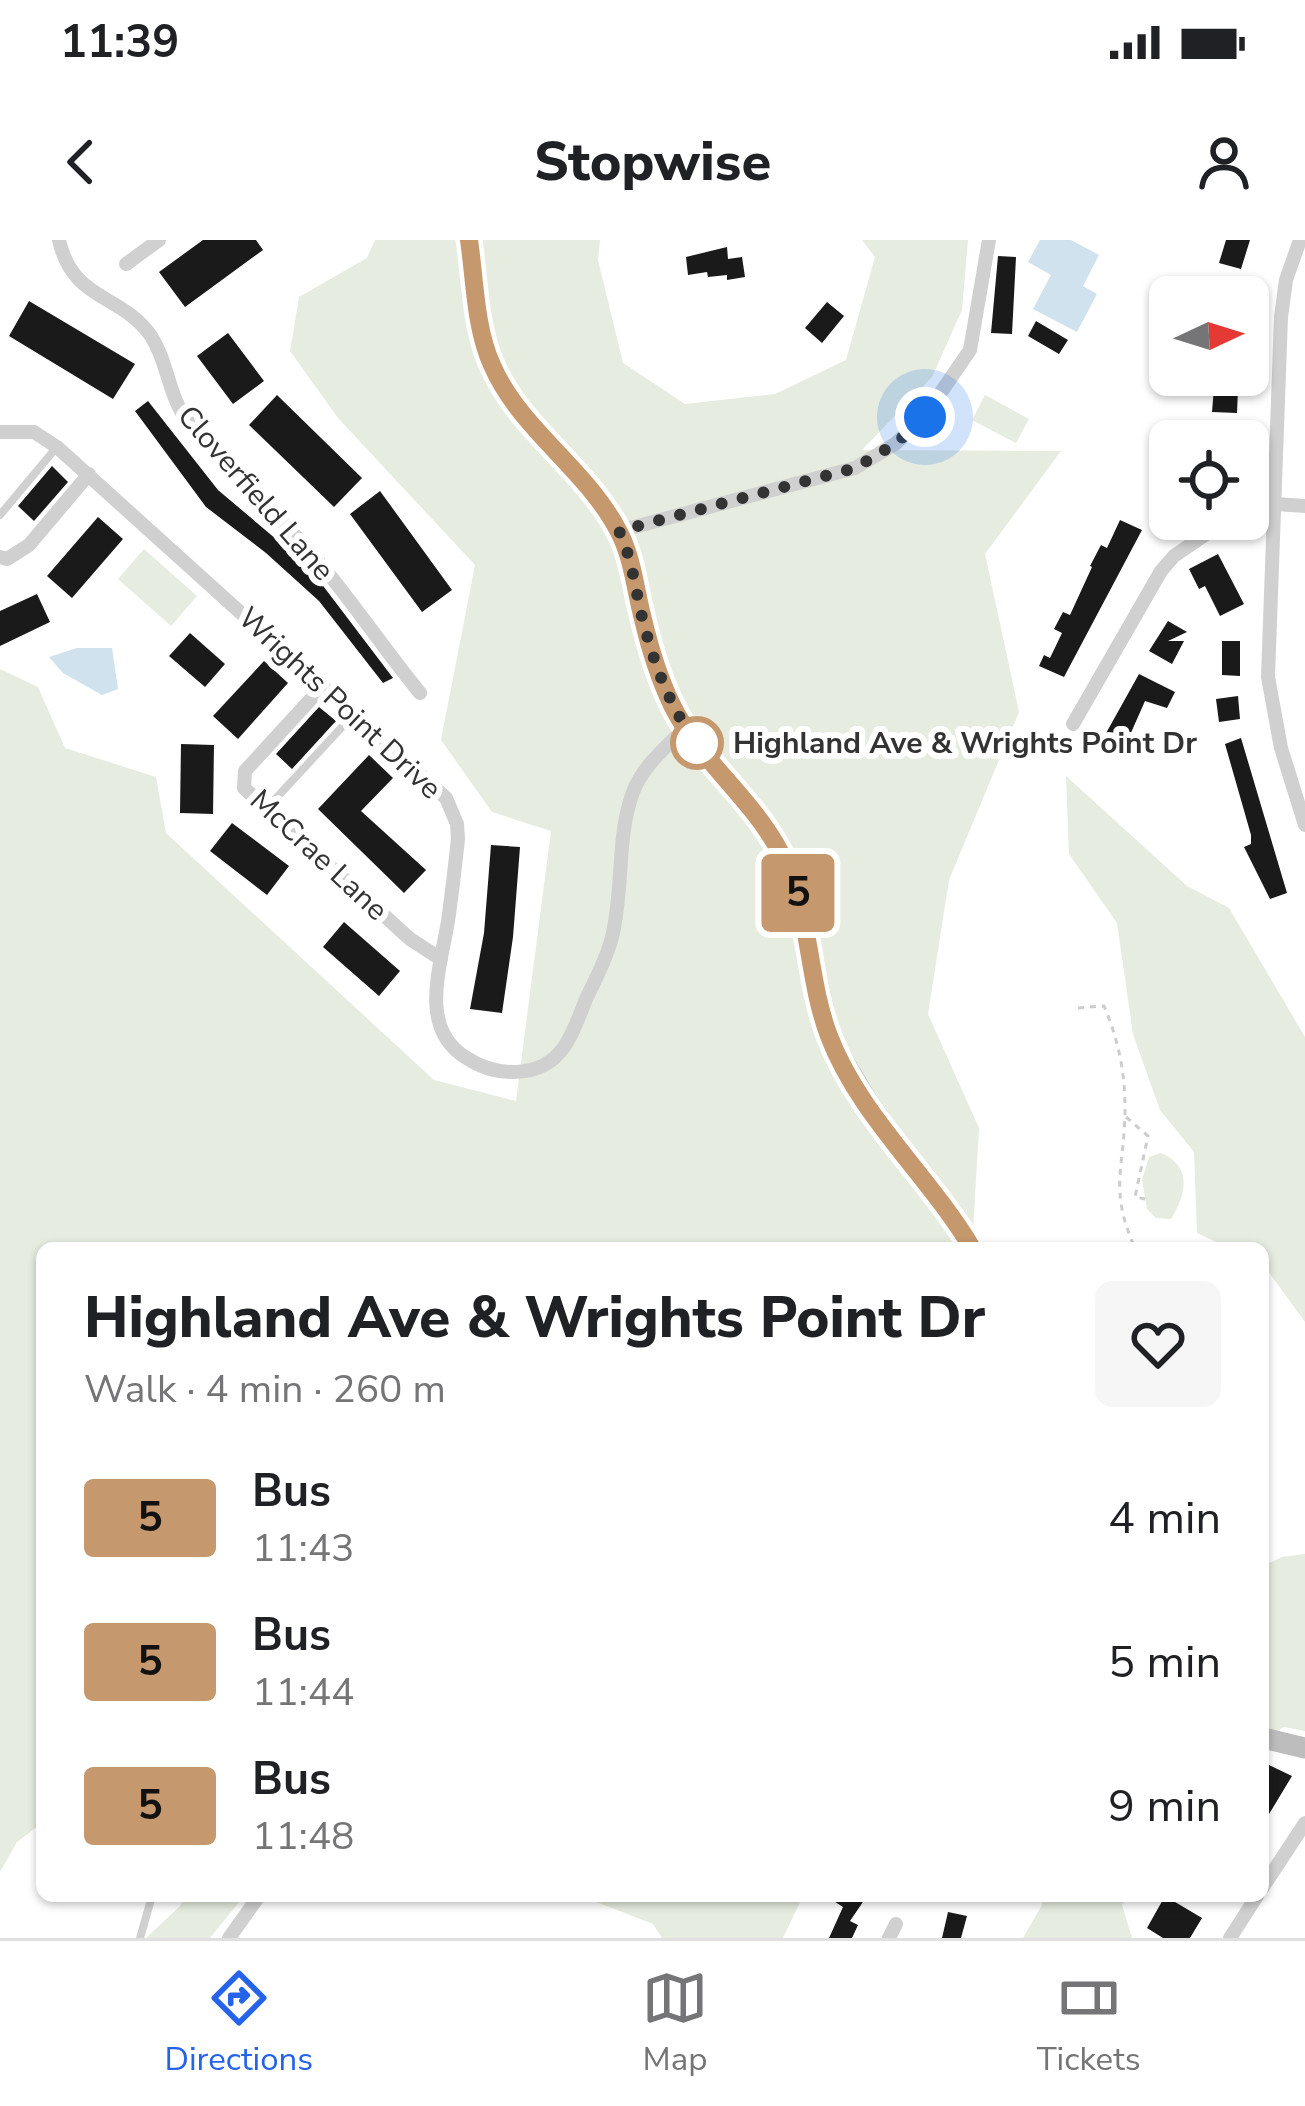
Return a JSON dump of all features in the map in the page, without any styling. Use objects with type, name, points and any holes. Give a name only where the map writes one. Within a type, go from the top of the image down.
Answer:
[{"type":"street","name":"Cloverfield Lane","points":[[59,240],[64,262],[82,286],[131,318],[153,339],[174,400],[202,440],[311,553],[420,693]]},
{"type":"street","points":[[126,264],[159,240]]},
{"type":"street","points":[[469,240],[491,364],[517,406],[575,471],[619,531],[629,553],[659,675],[685,728],[772,838],[794,881],[804,910],[819,1004],[839,1057],[968,1242]]},
{"type":"street","points":[[619,531],[855,468],[895,444],[925,417],[970,350],[989,240]]},
{"type":"street","points":[[1300,240],[1286,280],[1281,317],[1268,677],[1281,748],[1305,825]]},
{"type":"street","name":"Wrights Point Drive","points":[[0,432],[34,432],[57,447],[437,788],[457,824],[458,839],[436,1013],[442,1035],[452,1048],[485,1069],[527,1071],[559,1053],[611,940],[632,794],[654,758],[685,728]]},
{"type":"street","points":[[2,558],[29,545],[89,474]]},
{"type":"street","points":[[1269,506],[1305,506]]},
{"type":"street","points":[[1073,724],[1161,572],[1197,540]]},
{"type":"street","name":"McCrae Lane","points":[[323,686],[245,771],[244,788],[410,939],[441,959]]},
{"type":"street","points":[[1269,1739],[1305,1748]]},
{"type":"street","points":[[1269,1878],[1305,1822]]},
{"type":"street","points":[[229,1938],[255,1902]]},
{"type":"street","points":[[1230,1938],[1253,1902]]},
{"type":"lane","points":[[0,515],[57,447]]},
{"type":"lane","points":[[266,809],[354,714]]},
{"type":"lane","points":[[140,1938],[150,1902]]},
{"type":"path","points":[[1078,1007],[1104,1006],[1120,1043],[1125,1116],[1118,1192],[1121,1216],[1132,1242]]},
{"type":"path","points":[[1125,1116],[1148,1136],[1135,1196],[1145,1199]]},
{"type":"shaded area","points":[[375,240],[600,240],[598,260],[623,363],[685,404],[775,394],[846,360],[875,257],[862,240],[968,240],[962,310],[932,377],[862,450],[1061,451],[985,554],[1019,712],[949,880],[928,1014],[979,1128],[972,1242],[36,1242],[36,1828],[17,1842],[0,1872],[0,669],[38,687],[65,748],[156,777],[166,833],[434,1080],[516,1101],[551,831],[492,812],[441,740],[475,565],[338,418],[290,351],[299,297],[367,258]]},
{"type":"shaded area","points":[[985,395],[1029,419],[1016,443],[972,420]]},
{"type":"shaded area","points":[[144,549],[197,596],[171,626],[118,579]]},
{"type":"shaded area","points":[[1066,776],[1187,886],[1229,908],[1305,1037],[1305,1322],[1269,1272],[1269,1242],[1216,1242],[1197,1233],[1194,1152],[1160,1110],[1133,1034],[1117,923],[1069,854]]},
{"type":"shaded area","points":[[1161,1153],[1178,1166],[1184,1182],[1171,1219],[1156,1218],[1147,1209],[1142,1180],[1149,1157]]},
{"type":"shaded area","points":[[1305,1554],[1305,1731],[1284,1727],[1269,1735],[1269,1563]]},
{"type":"shaded area","points":[[182,1902],[239,1902],[210,1938],[146,1938]]},
{"type":"shaded area","points":[[596,1902],[800,1902],[783,1938],[662,1938],[653,1924]]},
{"type":"shaded area","points":[[1124,1902],[1132,1938],[1023,1938],[1042,1905]]},
{"type":"water","points":[[1040,240],[1071,240],[1099,255],[1083,286],[1097,294],[1077,332],[1033,309],[1051,275],[1028,262]]},
{"type":"water","points":[[77,648],[112,648],[118,689],[102,695],[63,673],[49,657]]},
{"type":"building","points":[[203,240],[256,240],[263,250],[185,307],[159,272]]},
{"type":"building","points":[[1226,240],[1250,240],[1241,269],[1219,263]]},
{"type":"building","points":[[727,247],[728,259],[742,257],[745,277],[727,280],[727,275],[708,277],[707,272],[688,275],[686,257]]},
{"type":"building","points":[[998,256],[1016,257],[1012,334],[991,333]]},
{"type":"building","points":[[29,301],[135,364],[113,399],[9,336]]},
{"type":"building","points":[[827,302],[844,316],[822,343],[805,328]]},
{"type":"building","points":[[1036,321],[1068,340],[1059,354],[1028,336]]},
{"type":"building","points":[[228,333],[264,381],[233,404],[197,356]]},
{"type":"building","points":[[277,395],[362,478],[334,507],[249,425]]},
{"type":"building","points":[[1213,396],[1238,396],[1237,413],[1212,412]]},
{"type":"building","points":[[148,401],[218,490],[308,566],[393,678],[383,683],[319,601],[206,507],[135,411]]},
{"type":"building","points":[[52,466],[68,482],[34,521],[18,506]]},
{"type":"building","points":[[380,491],[452,590],[422,612],[350,514]]},
{"type":"building","points":[[98,517],[123,539],[72,598],[47,576]]},
{"type":"building","points":[[1120,520],[1142,530],[1064,677],[1039,666],[1044,655],[1050,658],[1062,633],[1054,629],[1063,612],[1070,615],[1101,545],[1107,548]]},
{"type":"building","points":[[1218,554],[1244,604],[1220,616],[1205,586],[1199,589],[1189,569]]},
{"type":"building","points":[[37,594],[50,622],[0,646],[0,611]]},
{"type":"building","points":[[1168,621],[1187,632],[1168,641],[1184,641],[1172,664],[1149,651]]},
{"type":"building","points":[[190,633],[225,664],[205,687],[169,656]]},
{"type":"building","points":[[1222,641],[1240,641],[1240,676],[1222,675]]},
{"type":"building","points":[[264,661],[288,683],[238,739],[213,716]]},
{"type":"building","points":[[1139,674],[1175,692],[1167,708],[1145,701],[1126,744],[1105,735]]},
{"type":"building","points":[[1238,696],[1240,719],[1219,722],[1216,699]]},
{"type":"building","points":[[319,707],[336,721],[292,769],[276,754]]},
{"type":"building","points":[[1241,738],[1287,893],[1270,899],[1244,847],[1251,844],[1251,835],[1225,744]]},
{"type":"building","points":[[181,744],[214,745],[213,814],[180,813]]},
{"type":"building","points":[[369,755],[393,778],[361,811],[426,870],[404,893],[318,809]]},
{"type":"building","points":[[232,823],[289,866],[267,895],[210,851]]},
{"type":"building","points":[[491,845],[520,847],[502,1013],[470,1009],[484,933]]},
{"type":"building","points":[[344,922],[400,971],[379,996],[323,947]]},
{"type":"building","points":[[1269,1765],[1292,1776],[1269,1814]]},
{"type":"building","points":[[835,1902],[863,1902],[850,1921],[858,1925],[852,1938],[829,1938],[843,1907]]},
{"type":"building","points":[[1162,1902],[1175,1902],[1202,1918],[1190,1938],[1163,1938],[1147,1928]]},
{"type":"building","points":[[948,1912],[967,1916],[961,1938],[942,1938]]},
{"type":"bus line","name":"5","points":[[469,240],[491,364],[517,406],[616,525],[629,553],[659,675],[674,710],[772,838],[794,881],[804,910],[819,1004],[839,1057],[968,1242]]},
{"type":"place","name":"Highland Ave & Wrights Point Dr","points":[[697,743]]},
{"type":"route","points":[[697,743],[700,748],[674,710],[659,675],[629,553],[619,531],[855,468],[895,444],[925,417]]}]
